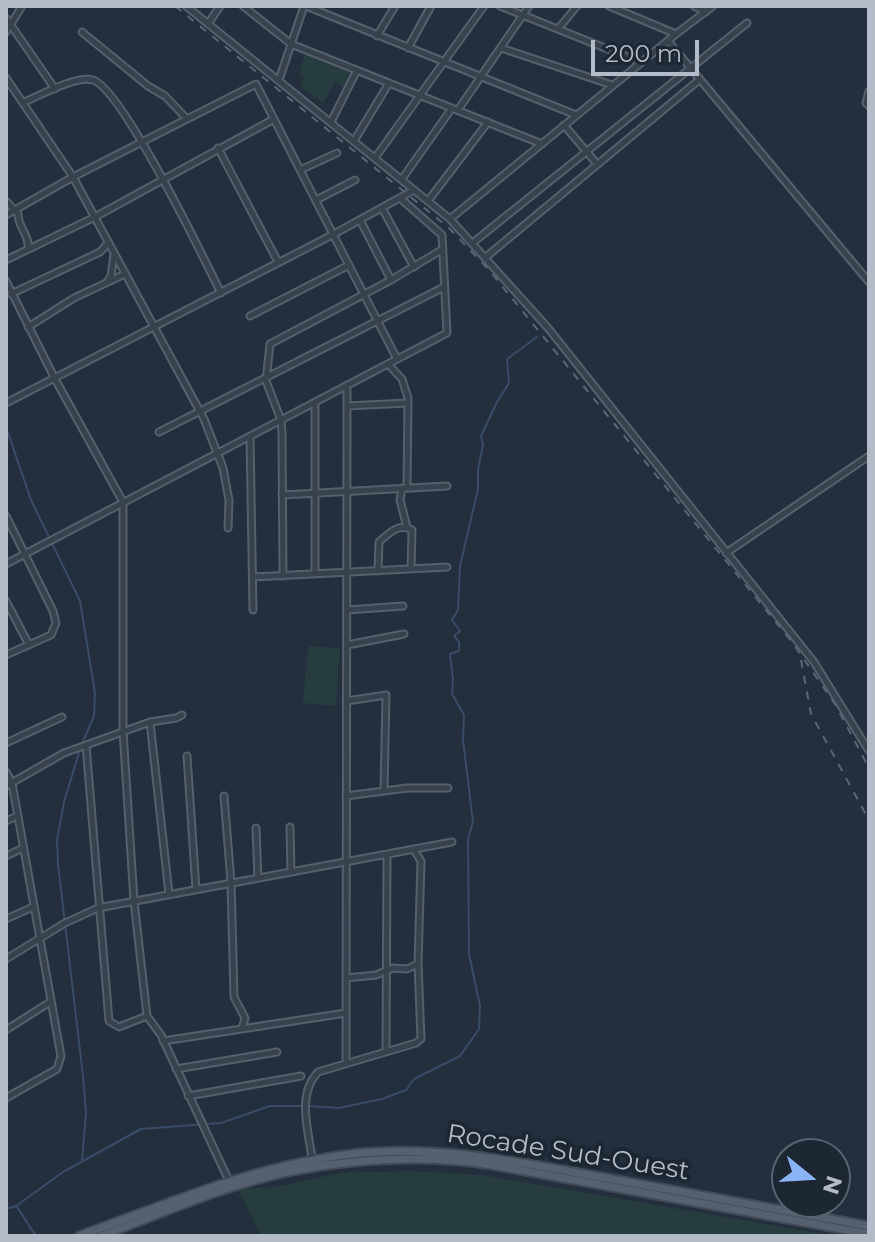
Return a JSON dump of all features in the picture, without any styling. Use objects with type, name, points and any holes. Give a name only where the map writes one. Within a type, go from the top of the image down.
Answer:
[{"type":"main road","name":"Rocade Sud-Ouest","points":[[79,1236],[229,1181],[312,1159],[405,1151],[478,1155],[869,1226]]},
{"type":"main road","name":"Rocade Sud-Ouest","points":[[101,1236],[207,1197],[290,1171],[345,1162],[397,1159],[492,1165],[869,1234]]},
{"type":"street","points":[[6,32],[22,6]]},
{"type":"street","points":[[186,6],[450,219],[486,257],[548,328],[814,662],[869,751]]},
{"type":"street","points":[[208,24],[220,6]]},
{"type":"street","points":[[243,6],[291,44],[542,144]]},
{"type":"street","points":[[279,80],[305,6],[576,115]]},
{"type":"street","points":[[377,36],[395,6]]},
{"type":"street","points":[[408,48],[431,6]]},
{"type":"street","points":[[375,158],[484,6]]},
{"type":"street","points":[[500,6],[641,62]]},
{"type":"street","points":[[401,179],[481,76],[529,6]]},
{"type":"street","points":[[558,29],[577,6]]},
{"type":"street","points":[[609,6],[676,34]]},
{"type":"street","points":[[694,6],[706,12]]},
{"type":"street","points":[[450,219],[713,6]]},
{"type":"street","points":[[6,18],[55,89]]},
{"type":"street","points":[[475,241],[747,23]]},
{"type":"street","points":[[82,32],[148,86],[165,96],[187,119]]},
{"type":"street","points":[[668,41],[869,282]]},
{"type":"street","points":[[501,48],[613,86]]},
{"type":"street","points":[[331,122],[357,70]]},
{"type":"street","points":[[6,78],[73,177],[200,412],[223,468],[229,500],[228,528]]},
{"type":"street","points":[[24,102],[82,78],[106,87],[142,141],[221,293]]},
{"type":"street","points":[[486,257],[699,80]]},
{"type":"street","points":[[354,141],[389,83]]},
{"type":"street","points":[[6,215],[73,177],[256,84],[397,359]]},
{"type":"street","points":[[869,91],[866,103],[869,106]]},
{"type":"street","points":[[6,260],[95,217],[274,119]]},
{"type":"street","points":[[428,201],[488,122]]},
{"type":"street","points":[[564,125],[597,164]]},
{"type":"street","points":[[218,148],[278,262]]},
{"type":"street","points":[[300,170],[337,153]]},
{"type":"street","points":[[316,200],[355,180]]},
{"type":"street","points":[[6,403],[414,190]]},
{"type":"street","points":[[6,564],[448,331],[442,235],[400,198]]},
{"type":"street","points":[[6,201],[15,211],[29,239],[28,249]]},
{"type":"street","points":[[382,208],[414,267]]},
{"type":"street","points":[[360,220],[391,280]]},
{"type":"street","points":[[11,294],[100,252],[108,242]]},
{"type":"street","points":[[283,576],[281,420],[270,397],[266,378],[267,356],[274,340],[391,280],[443,249]]},
{"type":"street","points":[[106,283],[111,276],[114,252]]},
{"type":"street","points":[[250,316],[349,265]]},
{"type":"street","points":[[28,327],[74,298],[125,274]]},
{"type":"street","points":[[6,281],[55,379],[123,502],[123,731],[134,901],[147,1016],[159,1031],[229,1181]]},
{"type":"street","points":[[159,432],[444,287]]},
{"type":"street","points":[[388,364],[402,379],[408,403],[405,488],[400,500],[407,527]]},
{"type":"street","points":[[346,1064],[347,385]]},
{"type":"street","points":[[315,402],[315,574]]},
{"type":"street","points":[[347,406],[408,403]]},
{"type":"street","points":[[250,436],[253,610]]},
{"type":"street","points":[[726,553],[869,456]]},
{"type":"street","points":[[282,495],[447,486]]},
{"type":"street","points":[[6,516],[49,602],[56,623],[51,635],[6,655]]},
{"type":"street","points":[[378,571],[379,542],[397,528],[407,527],[412,530],[411,569]]},
{"type":"street","points":[[253,577],[447,567]]},
{"type":"street","points":[[6,601],[29,645]]},
{"type":"street","points":[[347,610],[403,606]]},
{"type":"street","points":[[347,645],[404,634]]},
{"type":"street","points":[[347,701],[386,695],[384,791]]},
{"type":"street","points":[[9,784],[64,753],[150,722],[182,715]]},
{"type":"street","points":[[6,743],[62,717]]},
{"type":"street","points":[[150,722],[169,894]]},
{"type":"street","points":[[86,745],[109,1021],[119,1027],[147,1016]]},
{"type":"street","points":[[187,756],[196,889]]},
{"type":"street","points":[[6,772],[23,848],[60,1064],[57,1069],[6,1098]]},
{"type":"street","points":[[346,796],[448,788]]},
{"type":"street","points":[[224,796],[231,882],[234,997],[245,1018],[242,1029]]},
{"type":"street","points":[[6,821],[17,816]]},
{"type":"street","points":[[290,827],[291,872]]},
{"type":"street","points":[[256,828],[258,878]]},
{"type":"street","points":[[6,959],[38,938],[98,908],[452,842]]},
{"type":"street","points":[[6,856],[23,848]]},
{"type":"street","points":[[312,1159],[306,1111],[307,1090],[318,1072],[421,1039],[418,964],[421,861],[413,849]]},
{"type":"street","points":[[386,1052],[387,854]]},
{"type":"street","points":[[6,919],[33,907]]},
{"type":"street","points":[[346,978],[376,975],[418,964]]},
{"type":"street","points":[[6,1030],[50,1002]]},
{"type":"street","points":[[163,1041],[346,1013]]},
{"type":"street","points":[[176,1069],[277,1052]]},
{"type":"street","points":[[188,1096],[301,1076]]},
{"type":"green space","points":[[305,54],[350,73],[345,88],[335,82],[323,103],[300,86],[304,78],[299,74]]},
{"type":"green space","points":[[308,646],[340,648],[336,706],[303,703]]},
{"type":"green space","points":[[410,1171],[482,1175],[836,1236],[261,1236],[238,1189],[275,1187],[340,1173]]},
{"type":"waterway","points":[[309,1106],[339,1108],[382,1099],[406,1090],[414,1079],[460,1056],[479,1029],[480,1006],[469,954],[468,839],[473,822],[463,740],[464,715],[452,694],[450,654],[459,651],[459,642],[454,636],[460,631],[452,620],[458,610],[460,566],[478,489],[483,445],[481,436],[509,383],[507,359],[537,337]]},
{"type":"waterway","points":[[6,427],[31,500],[80,601],[95,693],[94,716],[64,802],[57,840],[86,1113],[82,1161]]},
{"type":"waterway","points":[[6,1209],[16,1206],[63,1172],[141,1129],[221,1123],[270,1106],[303,1106]]},
{"type":"waterway","points":[[17,1207],[36,1236]]},
{"type":"railway","points":[[175,6],[449,228],[489,270],[792,642],[835,704],[869,768]]},
{"type":"railway","points":[[801,660],[811,714],[869,820]]}]
